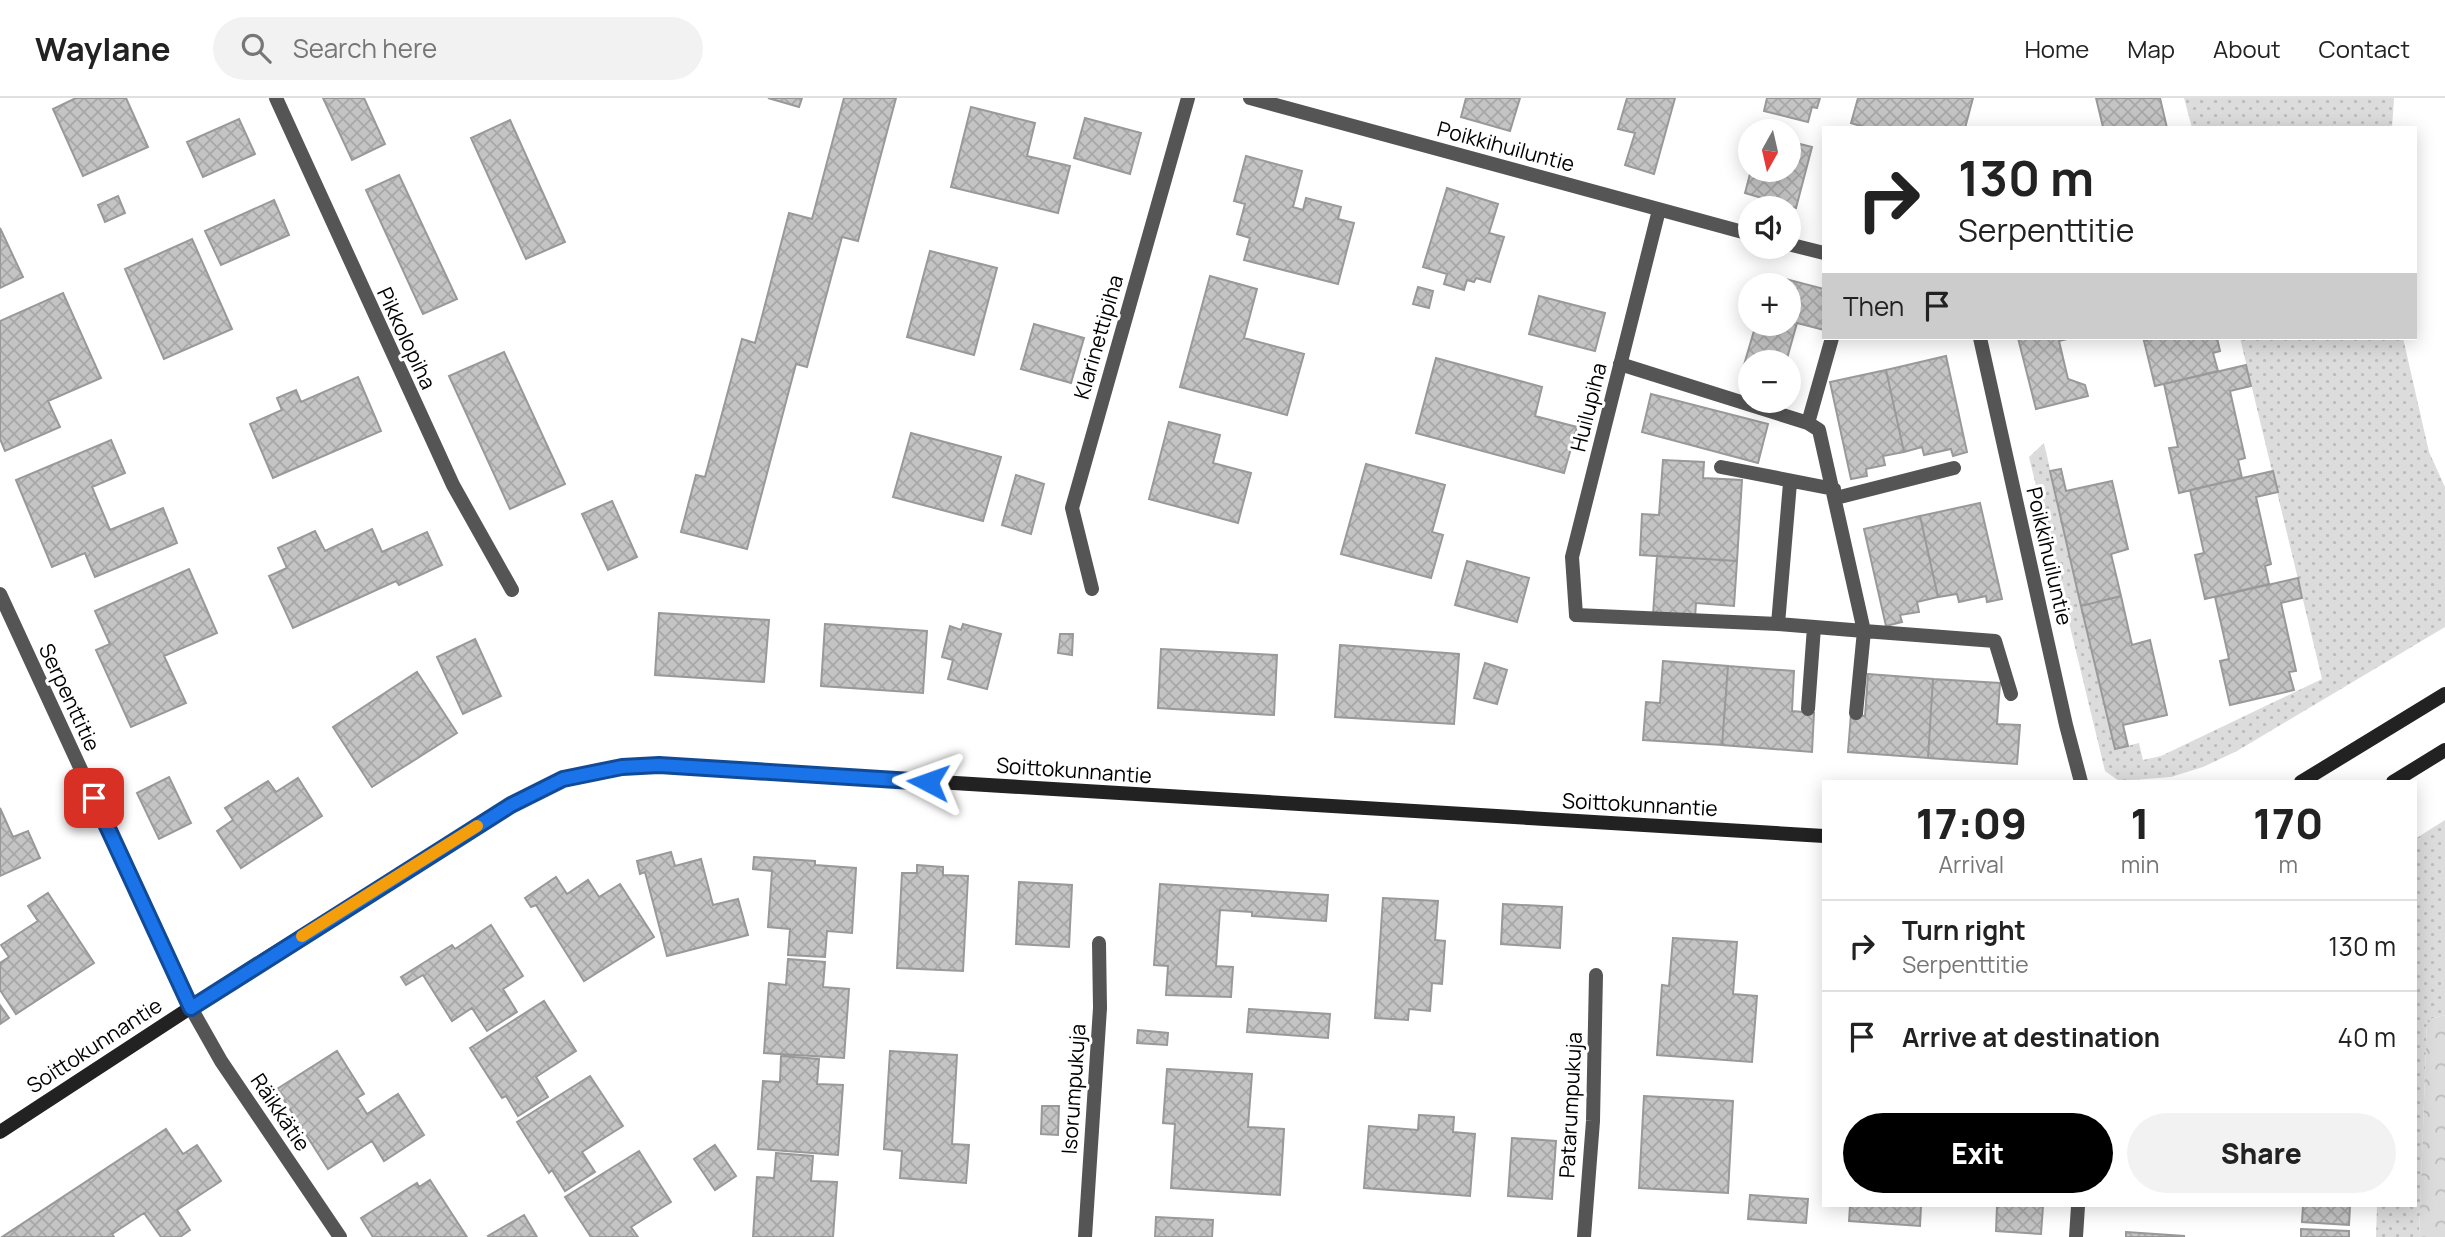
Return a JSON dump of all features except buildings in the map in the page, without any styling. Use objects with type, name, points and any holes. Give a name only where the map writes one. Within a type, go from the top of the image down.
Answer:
[{"type":"street","name":"Pikkolopiha","points":[[276,98],[453,485],[512,590]]},
{"type":"street","name":"Klarinettipiha","points":[[1092,589],[1072,508],[1188,98]]},
{"type":"street","name":"Poikkihuiluntie","points":[[1251,98],[1738,231]]},
{"type":"street","name":"Huilupiha","points":[[1659,210],[1572,557],[1576,615],[1779,624]]},
{"type":"street","points":[[1801,247],[1822,252]]},
{"type":"street","points":[[1808,423],[1831,340]]},
{"type":"street","name":"Poikkihuiluntie","points":[[1980,340],[2080,780]]},
{"type":"street","points":[[1620,364],[1808,423],[1819,430],[1864,631],[1856,713]]},
{"type":"street","points":[[1721,467],[1835,494],[1954,468]]},
{"type":"street","points":[[1790,483],[1779,624],[1994,641],[2011,694]]},
{"type":"street","name":"Serpenttitie","points":[[0,594],[191,1008]]},
{"type":"street","points":[[1808,709],[1814,627]]},
{"type":"street","points":[[2304,780],[2445,694]]},
{"type":"street","points":[[2396,780],[2445,750]]},
{"type":"street","name":"Soittokunnantie","points":[[1,1130],[511,805],[563,779],[622,767],[659,765],[1822,836]]},
{"type":"street","name":"Isorumpukuja","points":[[1085,1237],[1100,1008],[1099,943]]},
{"type":"street","name":"Patarumpukuja","points":[[1584,1237],[1592,1121],[1596,975]]},
{"type":"street","name":"Räikkätie","points":[[191,1008],[221,1061],[340,1237]]},
{"type":"street","points":[[2076,1237],[2078,1207]]},
{"type":"green space","points":[[2184,98],[2394,98],[2392,126],[2191,126]]},
{"type":"green space","points":[[2240,340],[2403,340],[2429,452],[2445,487],[2445,627],[2237,751],[2203,767],[2171,777],[2118,780],[2105,771],[2029,457],[2044,443],[2115,749],[2139,743],[2143,760],[2161,756],[2322,679]]},
{"type":"green space","points":[[2445,820],[2445,1015],[2427,1020],[2419,1237],[2376,1237],[2377,1207],[2417,1207],[2417,838]]},
{"type":"green space","points":[[2445,1015],[2445,1237],[2419,1237],[2427,1020]]},
{"type":"slow traffic","points":[[302,936],[477,826]]},
{"type":"route","points":[[94,798],[191,1008],[511,805],[563,779],[622,767],[659,765],[928,782]]}]
